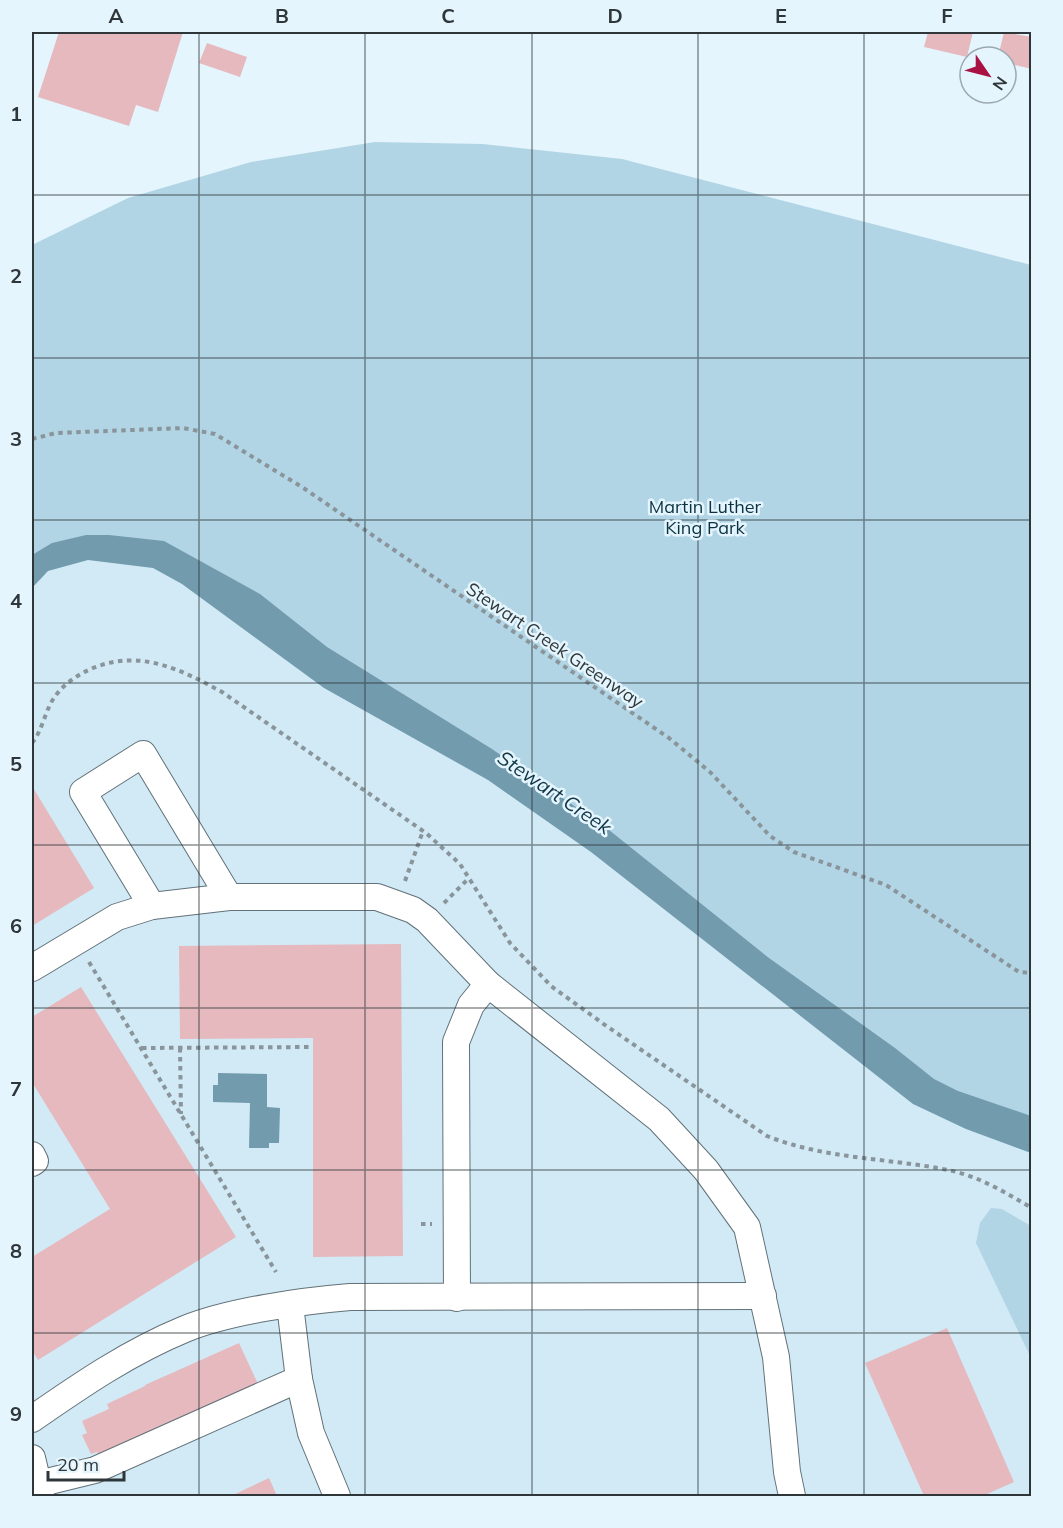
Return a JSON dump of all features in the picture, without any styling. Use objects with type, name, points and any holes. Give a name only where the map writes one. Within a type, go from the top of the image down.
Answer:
[{"type":"street","points":[[152,906],[83,792],[143,754],[229,897]]},
{"type":"street","points":[[32,968],[117,917],[152,906],[229,897],[377,897],[413,910],[427,920],[488,984],[659,1119],[706,1170],[747,1227],[776,1357],[787,1472],[792,1497]]},
{"type":"street","points":[[457,1298],[456,1042],[471,1005],[488,984]]},
{"type":"street","points":[[32,1155],[35,1161],[32,1163]]},
{"type":"street","points":[[32,1419],[89,1378],[149,1345],[188,1328],[236,1315],[290,1305],[350,1297],[763,1296]]},
{"type":"street","points":[[290,1305],[299,1379],[311,1432],[337,1497]]},
{"type":"street","points":[[32,1458],[40,1490],[95,1470],[299,1379]]},
{"type":"path","name":"Stewart Creek Greenway","points":[[32,439],[57,433],[183,428],[215,434],[302,487],[669,738],[710,772],[770,836],[794,852],[886,885],[1019,972],[1032,973]]},
{"type":"path","points":[[32,743],[57,694],[69,681],[84,672],[109,661],[127,659],[153,662],[187,673],[222,692],[423,831],[460,864],[510,943],[551,986],[767,1136],[789,1144],[814,1149],[950,1170],[996,1186],[1032,1209]]},
{"type":"path","points":[[403,886],[423,831]]},
{"type":"path","points":[[439,908],[469,878]]},
{"type":"path","points":[[94,971],[276,1272]]},
{"type":"path","points":[[141,1048],[313,1047]]},
{"type":"path","points":[[180,1048],[181,1114]]},
{"type":"shaded area","points":[[86,535],[164,541],[260,594],[327,647],[492,749],[609,830],[769,958],[895,1048],[934,1079],[958,1091],[1031,1116],[1031,1153],[966,1129],[913,1104],[591,852],[488,780],[324,688],[182,584],[153,568],[88,560],[48,571],[32,588],[32,555],[52,543]]},
{"type":"shaded area","points":[[57,558],[165,564],[1031,1137],[1031,1496],[32,1496],[32,573]]},
{"type":"shaded area","points":[[218,1073],[267,1074],[267,1107],[280,1108],[279,1143],[269,1143],[269,1148],[249,1148],[250,1103],[213,1102],[213,1085],[218,1085]]},
{"type":"green space","name":"Martin Luther King Park","points":[[375,142],[483,144],[622,159],[1031,265],[1031,1137],[933,1094],[580,823],[165,564],[102,552],[32,573],[32,245],[128,198],[251,162]]},
{"type":"green space","points":[[991,1208],[1002,1209],[1031,1226],[1031,1358],[976,1243],[980,1223]]},
{"type":"building","points":[[59,32],[183,32],[158,112],[136,105],[129,126],[38,97]]},
{"type":"building","points":[[928,32],[973,32],[970,45],[958,45],[958,55],[924,47]]},
{"type":"building","points":[[1004,32],[1032,37],[1032,69],[1018,66],[1018,45],[1001,45]]},
{"type":"building","points":[[207,43],[247,57],[240,77],[199,63]]},
{"type":"building","points":[[32,786],[94,888],[32,926]]},
{"type":"building","points":[[401,944],[403,1256],[313,1257],[313,1038],[180,1039],[179,946]]},
{"type":"building","points":[[81,987],[236,1237],[38,1360],[32,1350],[32,1257],[110,1209],[32,1082],[32,1017]]},
{"type":"building","points":[[947,1328],[1014,1482],[987,1494],[988,1496],[924,1496],[865,1363]]},
{"type":"building","points":[[239,1343],[258,1384],[99,1455],[97,1452],[91,1454],[82,1435],[87,1433],[82,1421],[109,1409],[107,1404],[145,1385]]},
{"type":"building","points":[[269,1478],[277,1496],[233,1495]]},
{"type":"water label","name":"Stewart Creek","points":[[555,792]]}]
